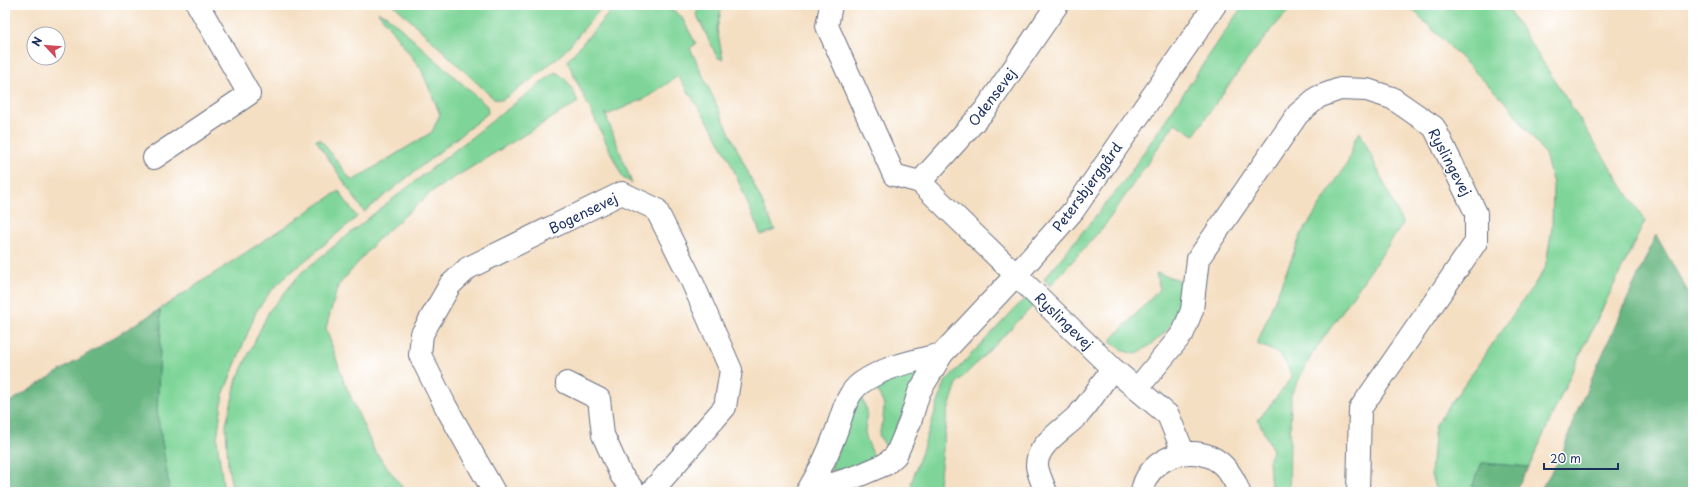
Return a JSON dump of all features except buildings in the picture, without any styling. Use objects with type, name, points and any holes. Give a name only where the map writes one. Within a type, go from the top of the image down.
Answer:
[{"type":"street","points":[[154,158],[249,94],[198,5]]},
{"type":"street","points":[[831,5],[827,26],[894,175],[920,182],[1016,275]]},
{"type":"street","name":"Odensevej","points":[[920,182],[985,110],[1057,5]]},
{"type":"street","name":"Petersbjerggård","points":[[815,492],[886,464],[896,454],[910,422],[919,392],[942,354],[1016,275],[1073,211],[1215,5]]},
{"type":"street","name":"Ryslingevej","points":[[1137,389],[1183,333],[1192,310],[1198,260],[1298,114],[1318,97],[1340,89],[1366,90],[1392,98],[1434,127],[1476,213],[1476,242],[1360,409],[1358,492]]},
{"type":"street","name":"Bogensevej","points":[[494,492],[446,407],[420,355],[422,334],[450,285],[468,268],[622,193],[656,209],[690,277],[731,370],[725,407],[651,492]]},
{"type":"street","name":"Ryslingevej","points":[[1016,275],[1112,368],[1168,415],[1184,454]]},
{"type":"street","points":[[807,492],[818,474],[835,436],[842,411],[860,383],[886,370],[942,354]]},
{"type":"street","points":[[1046,492],[1037,465],[1041,450],[1052,436],[1082,412],[1112,368]]},
{"type":"street","points":[[567,383],[599,399],[603,435],[621,475],[635,492]]},
{"type":"street","points":[[1142,492],[1149,474],[1158,464],[1174,455],[1191,453],[1211,457],[1225,467],[1234,479],[1239,492]]},
{"type":"green space","points":[[394,5],[604,5],[563,53],[531,80],[502,100],[494,99]]},
{"type":"green space","points":[[616,5],[663,5],[681,16],[696,44],[690,48],[775,230],[761,235],[729,159],[712,128],[678,76],[646,98],[607,115],[605,113],[632,183],[623,178],[567,61]]},
{"type":"green space","points":[[700,5],[722,5],[717,29],[723,60],[717,57],[696,13]]},
{"type":"green space","points":[[1243,5],[1294,5],[1254,51],[1194,135],[1175,123],[1105,225],[1050,286],[1044,279],[1125,180]]},
{"type":"green space","points":[[1408,5],[1506,5],[1645,221],[1574,367],[1529,467],[1482,463],[1470,492],[1436,492],[1431,474],[1435,426],[1545,269],[1552,228],[1553,184],[1545,154],[1510,107]]},
{"type":"green space","points":[[378,12],[387,16],[487,106],[488,113],[364,212],[316,140],[320,139],[352,181],[432,132],[440,114],[421,69]]},
{"type":"green space","points":[[555,72],[567,81],[578,102],[434,190],[378,239],[338,286],[326,328],[343,379],[374,450],[406,492],[233,492],[228,467],[226,425],[237,379],[269,311],[301,273],[376,212]]},
{"type":"green space","points":[[1360,132],[1403,224],[1311,356],[1291,395],[1289,492],[1271,492],[1269,458],[1273,450],[1258,420],[1292,378],[1287,365],[1280,356],[1275,352],[1257,344],[1301,235],[1348,162],[1355,139]]},
{"type":"green space","points":[[339,191],[357,217],[289,274],[270,292],[256,312],[223,395],[217,439],[224,492],[170,492],[157,411],[161,329],[160,309]]},
{"type":"green space","points":[[1656,235],[1693,301],[1693,492],[1539,492],[1562,455],[1574,418]]},
{"type":"green space","points":[[1156,273],[1180,280],[1181,299],[1174,321],[1157,340],[1142,350],[1135,354],[1124,351],[1110,341],[1160,289]]},
{"type":"green space","points":[[1026,297],[1033,306],[957,383],[947,414],[938,492],[914,492],[911,484],[945,382]]},
{"type":"green space","points":[[160,309],[161,329],[157,411],[170,492],[5,492],[5,405]]},
{"type":"green space","points":[[918,373],[888,449],[879,436],[883,419],[884,405],[874,383],[884,377]]},
{"type":"green space","points":[[860,395],[867,410],[865,432],[875,459],[855,467],[830,471]]},
{"type":"green space","points":[[1482,463],[1529,467],[1514,492],[1470,492]]}]
